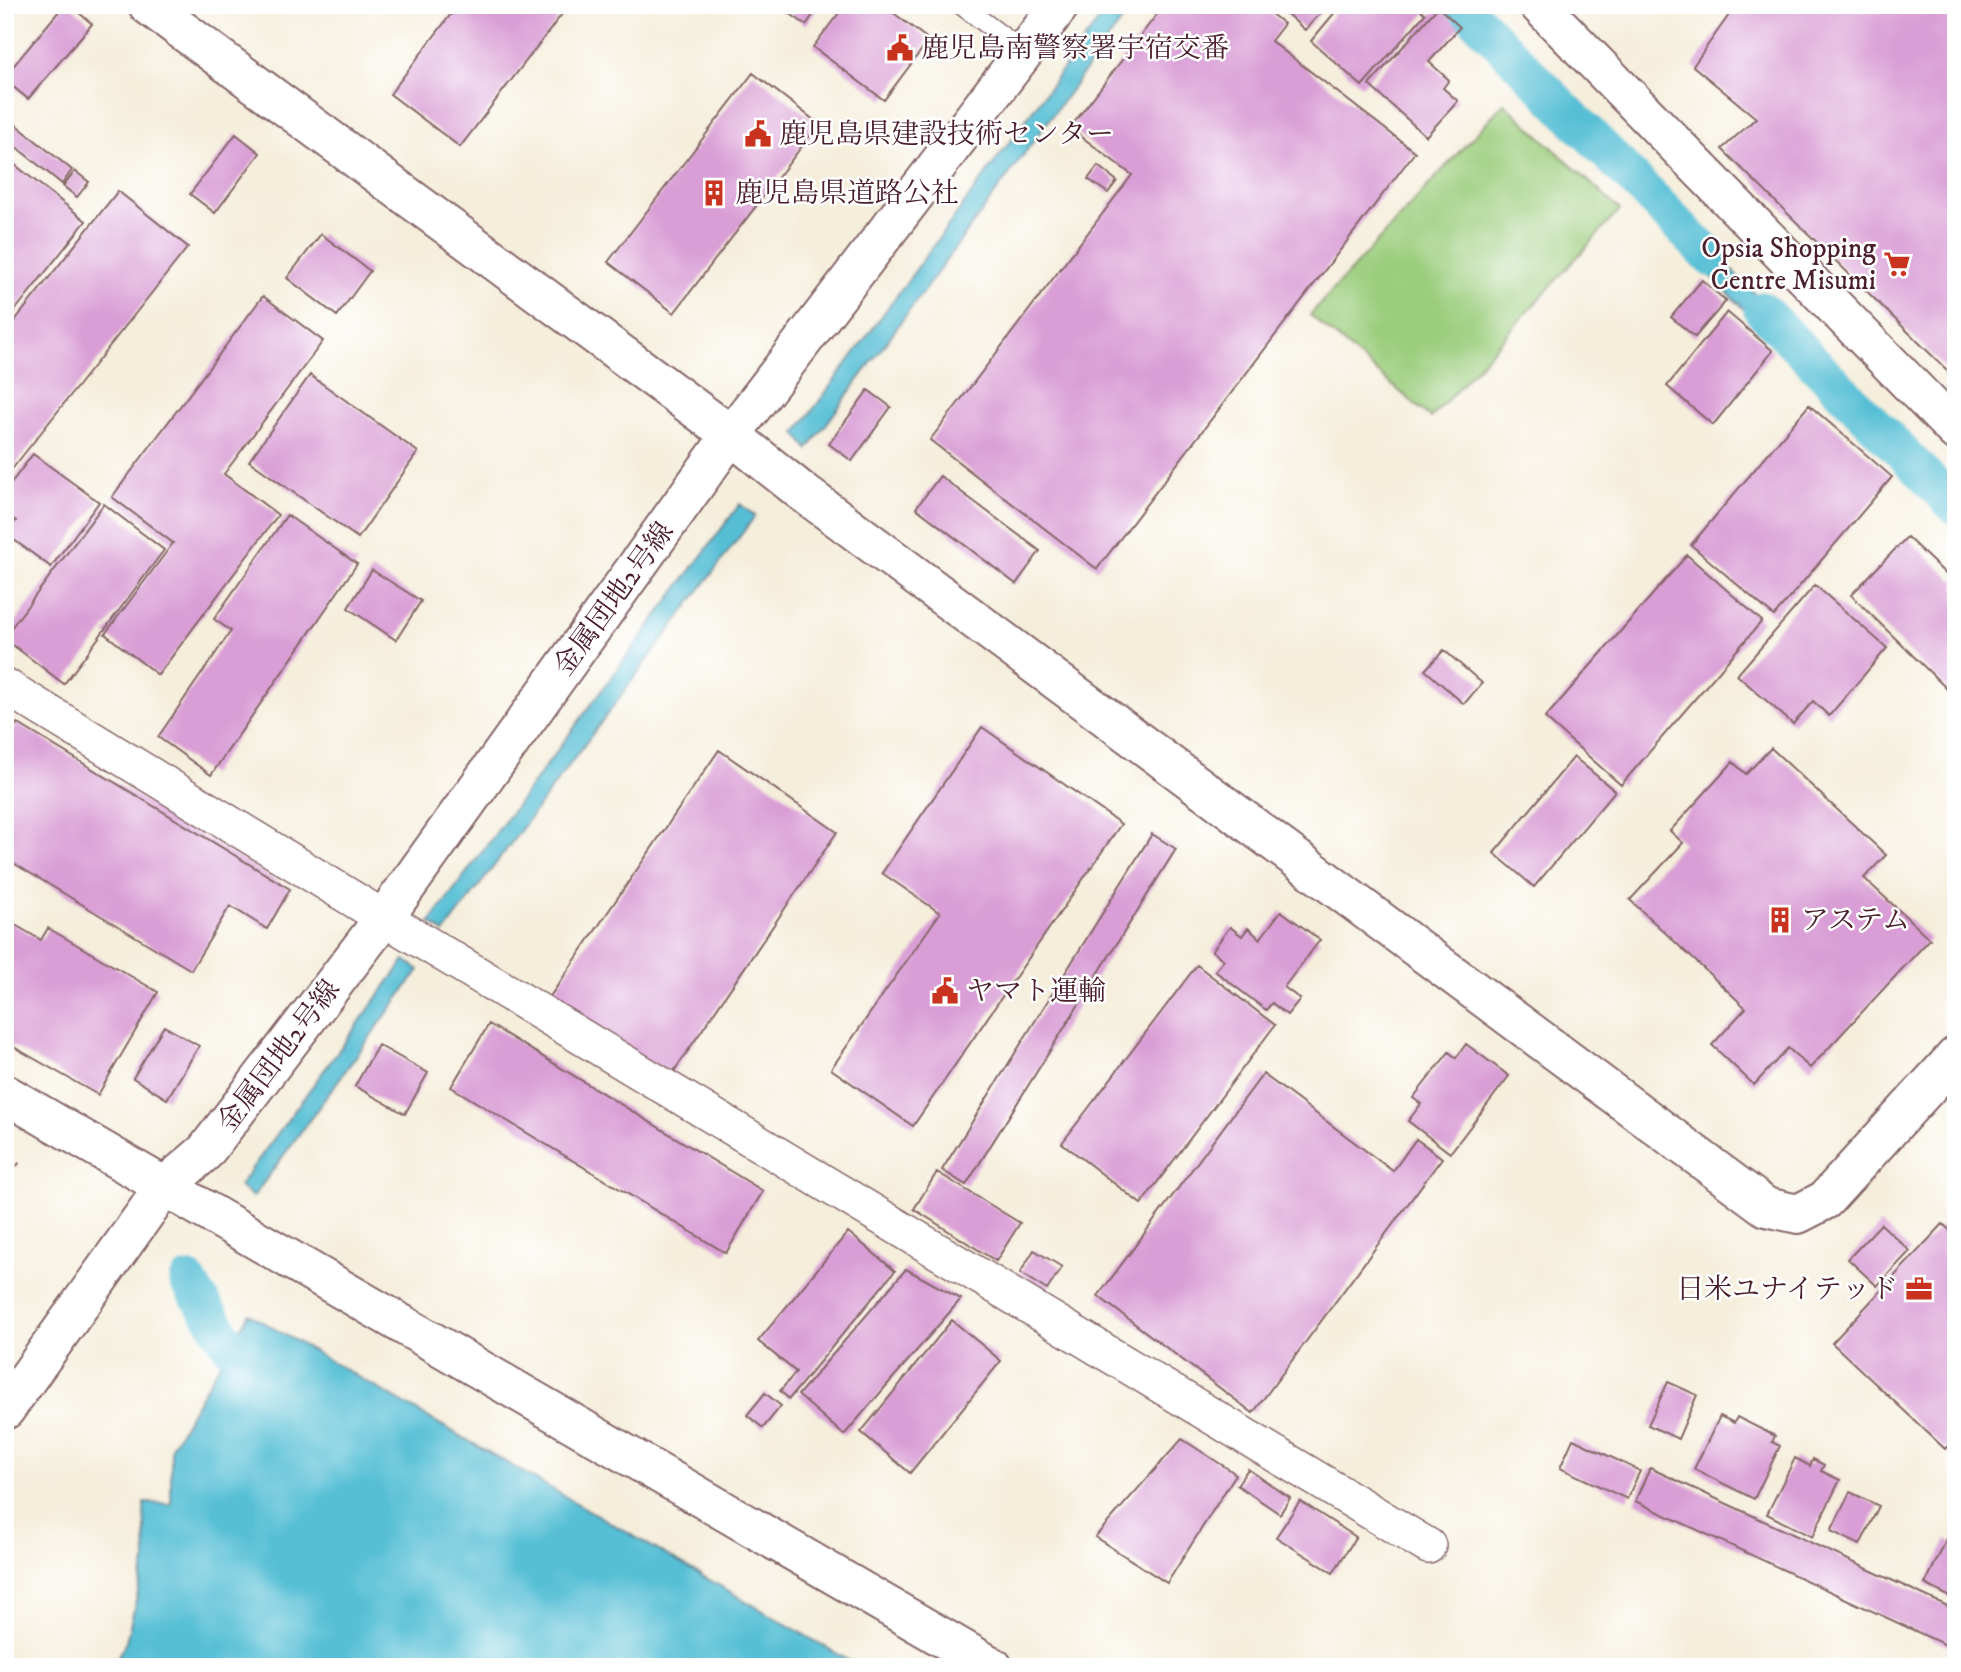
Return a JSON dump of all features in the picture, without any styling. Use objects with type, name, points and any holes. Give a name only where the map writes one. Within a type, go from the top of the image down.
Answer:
[{"type":"street","points":[[148,5],[731,435],[801,491],[1766,1207],[1798,1214],[1825,1200],[1956,1056]]},
{"type":"street","name":"金属団地2号線","points":[[5,1410],[164,1187],[205,1152],[384,918],[731,435],[1060,5]]},
{"type":"street","points":[[1539,5],[1956,431]]},
{"type":"street","points":[[5,686],[384,918],[1428,1546]]},
{"type":"street","points":[[5,1094],[993,1667]]},
{"type":"lane","points":[[961,5],[1024,51]]},
{"type":"path","points":[[5,1157],[21,1166]]},
{"type":"green space","points":[[1504,103],[1620,210],[1431,418],[1310,315]]},
{"type":"water","points":[[1110,5],[1119,5],[1128,12],[808,449],[796,433]]},
{"type":"water","points":[[1511,45],[1570,105],[1555,120],[1496,60]]},
{"type":"water","points":[[1597,127],[1656,187],[1641,202],[1582,142]]},
{"type":"water","points":[[1681,219],[1803,342],[1789,355],[1668,232]]},
{"type":"water","points":[[1833,377],[1920,461],[1908,475],[1820,390]]},
{"type":"water","points":[[1952,495],[1956,499],[1956,525],[1939,508]]},
{"type":"water","points":[[740,504],[755,516],[444,933],[430,922]]},
{"type":"water","points":[[405,960],[419,970],[253,1197],[239,1186]]},
{"type":"water","points":[[249,1314],[860,1667],[112,1667],[126,1642],[146,1559],[144,1503],[171,1504],[171,1447]]},
{"type":"building","points":[[64,5],[70,5],[92,24],[28,99],[5,80],[5,76]]},
{"type":"building","points":[[458,5],[569,5],[460,147],[390,94]]},
{"type":"building","points":[[778,5],[820,5],[806,25]]},
{"type":"building","points":[[845,5],[883,5],[929,40],[884,100],[813,47]]},
{"type":"building","points":[[1164,5],[1260,5],[1284,24],[1271,41],[1415,152],[1097,569],[930,440],[1132,175],[1070,128]]},
{"type":"building","points":[[1277,5],[1328,5],[1305,30]]},
{"type":"building","points":[[1341,5],[1419,5],[1425,14],[1362,86],[1311,41]]},
{"type":"building","name":"Opsia Shopping Centre Misumi","points":[[1736,5],[1956,5],[1956,379],[1722,149],[1756,118],[1693,66]]},
{"type":"building","points":[[1438,7],[1460,27],[1429,62],[1449,80],[1443,88],[1458,101],[1426,136],[1369,85]]},
{"type":"building","name":"鹿児島県道路公社","points":[[753,73],[819,124],[674,313],[608,262]]},
{"type":"building","points":[[5,116],[72,170],[62,184],[5,138]]},
{"type":"building","points":[[236,134],[260,153],[215,213],[190,194]]},
{"type":"building","points":[[5,157],[86,221],[5,323]]},
{"type":"building","points":[[1098,166],[1117,181],[1108,193],[1088,179]]},
{"type":"building","points":[[75,171],[89,182],[77,197],[63,186]]},
{"type":"building","points":[[118,191],[188,247],[5,478],[5,333]]},
{"type":"building","points":[[321,234],[370,271],[337,316],[287,278]]},
{"type":"building","points":[[1702,280],[1726,301],[1695,337],[1671,317]]},
{"type":"building","points":[[263,296],[323,341],[224,474],[278,515],[158,675],[105,634],[173,543],[112,497]]},
{"type":"building","points":[[1727,312],[1773,351],[1713,425],[1667,386]]},
{"type":"building","points":[[310,375],[418,452],[358,538],[249,461]]},
{"type":"building","points":[[868,390],[891,407],[852,461],[829,444]]},
{"type":"building","points":[[1809,405],[1892,477],[1774,616],[1691,545]]},
{"type":"building","points":[[33,454],[99,502],[51,567],[6,534],[16,521],[5,513],[5,491]]},
{"type":"building","points":[[940,476],[1040,551],[1016,584],[916,508]]},
{"type":"building","points":[[104,504],[164,550],[64,684],[5,639],[5,636]]},
{"type":"building","points":[[287,515],[357,564],[211,775],[158,737],[231,631],[214,619]]},
{"type":"building","points":[[1907,537],[1953,581],[1956,578],[1956,679],[1947,689],[1851,595]]},
{"type":"building","points":[[1687,555],[1762,621],[1621,785],[1545,718]]},
{"type":"building","points":[[372,570],[421,601],[396,640],[348,608]]},
{"type":"building","points":[[1815,585],[1887,648],[1829,716],[1813,701],[1793,724],[1737,675]]},
{"type":"building","points":[[1444,650],[1482,683],[1464,704],[1425,670]]},
{"type":"building","points":[[17,723],[290,889],[267,929],[230,906],[191,970],[5,858],[5,742]]},
{"type":"building","name":"ヤマト運輸","points":[[982,727],[1121,824],[913,1126],[831,1069],[940,913],[882,873]]},
{"type":"building","name":"アステム","points":[[1771,748],[1886,855],[1864,878],[1930,939],[1810,1068],[1788,1048],[1754,1085],[1712,1045],[1746,1008],[1630,900],[1683,843],[1670,831],[1733,762],[1746,774]]},
{"type":"building","points":[[719,750],[837,832],[668,1080],[549,998]]},
{"type":"building","points":[[1574,757],[1615,791],[1534,887],[1494,853]]},
{"type":"building","points":[[1152,834],[1176,849],[966,1185],[942,1170]]},
{"type":"building","points":[[1281,911],[1320,940],[1284,987],[1300,999],[1287,1015],[1272,1003],[1266,1010],[1215,971],[1224,960],[1212,951],[1230,927],[1242,936],[1248,928],[1260,939]]},
{"type":"building","points":[[5,919],[41,940],[48,928],[158,992],[98,1095],[5,1042]]},
{"type":"building","points":[[1197,965],[1275,1025],[1141,1204],[1062,1143]]},
{"type":"building","points":[[489,1024],[763,1191],[726,1253],[451,1087]]},
{"type":"building","points":[[164,1026],[199,1046],[167,1099],[133,1078]]},
{"type":"building","points":[[1466,1044],[1509,1076],[1450,1153],[1408,1121],[1421,1104],[1413,1098],[1449,1052],[1456,1058]]},
{"type":"building","points":[[378,1045],[428,1073],[405,1114],[355,1086]]},
{"type":"building","points":[[1263,1074],[1393,1171],[1416,1139],[1442,1158],[1253,1413],[1098,1296]]},
{"type":"building","points":[[937,1172],[1020,1223],[996,1261],[914,1209]]},
{"type":"building","points":[[1881,1224],[1910,1251],[1877,1286],[1848,1259]]},
{"type":"building","name":"日米ユナイテッド","points":[[1943,1224],[1956,1236],[1956,1437],[1945,1449],[1832,1343]]},
{"type":"building","points":[[848,1232],[895,1271],[789,1399],[780,1391],[796,1372],[758,1341]]},
{"type":"building","points":[[1034,1250],[1062,1267],[1047,1290],[1020,1273]]},
{"type":"building","points":[[906,1269],[961,1299],[844,1435],[798,1395]]},
{"type":"building","points":[[952,1320],[1001,1361],[910,1473],[861,1432]]},
{"type":"building","points":[[1668,1382],[1697,1395],[1678,1439],[1648,1425]]},
{"type":"building","points":[[765,1393],[781,1406],[763,1428],[747,1415]]},
{"type":"building","points":[[1720,1416],[1734,1423],[1737,1417],[1775,1436],[1772,1442],[1780,1446],[1754,1499],[1694,1469]]},
{"type":"building","points":[[1182,1439],[1236,1474],[1167,1583],[1095,1537]]},
{"type":"building","points":[[1573,1439],[1640,1471],[1627,1499],[1560,1468]]},
{"type":"building","points":[[1795,1458],[1810,1466],[1813,1459],[1824,1465],[1821,1471],[1840,1480],[1812,1537],[1767,1514]]},
{"type":"building","points":[[1650,1468],[1956,1610],[1956,1650],[1635,1501]]},
{"type":"building","points":[[1248,1469],[1290,1498],[1280,1514],[1237,1485]]},
{"type":"building","points":[[1850,1492],[1879,1506],[1860,1545],[1831,1531]]},
{"type":"building","points":[[1300,1501],[1356,1537],[1333,1573],[1276,1537]]},
{"type":"building","points":[[1947,1539],[1956,1544],[1956,1600],[1925,1584]]},
{"type":"waterway","points":[[1462,5],[1712,259]]},
{"type":"waterway","points":[[1762,310],[1956,507]]},
{"type":"waterway","points":[[188,1281],[230,1346]]},
{"type":"place","name":"鹿児島南警察署宇宿交番","points":[[900,48]]},
{"type":"place","name":"鹿児島県建設技術センター","points":[[758,134]]},
{"type":"place","name":"鹿児島県道路公社","points":[[714,193]]},
{"type":"place","name":"Opsia Shopping Centre Misumi","points":[[1897,264]]},
{"type":"place","name":"アステム","points":[[1780,920]]},
{"type":"place","name":"ヤマト運輸","points":[[945,991]]},
{"type":"place","name":"日米ユナイテッド","points":[[1919,1289]]}]
